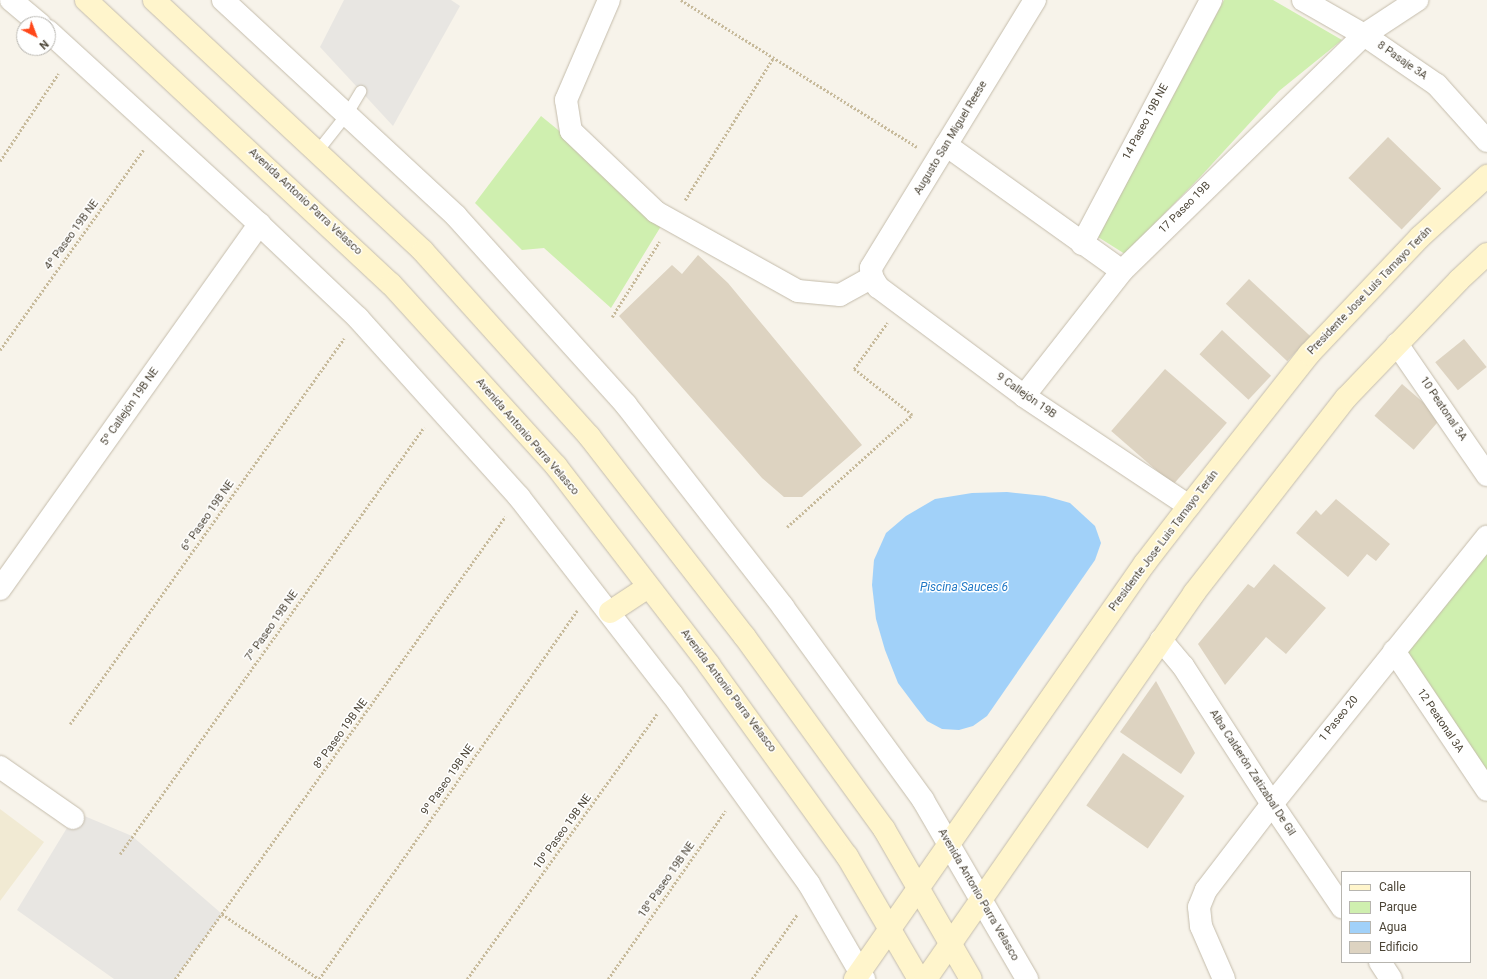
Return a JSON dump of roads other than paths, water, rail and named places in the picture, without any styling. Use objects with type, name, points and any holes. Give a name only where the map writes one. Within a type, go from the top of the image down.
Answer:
[{"type":"main road","name":"Avenida Antonio Parra Velasco","points":[[86,0],[391,284],[556,466],[709,665],[848,856],[919,979]]},
{"type":"main road","points":[[154,0],[423,251],[589,436],[745,637],[896,846],[918,888],[971,979]]},
{"type":"main road","name":"Presidente Jose Luis Tamayo Terán","points":[[860,977],[918,888],[1145,563],[1189,506],[1309,354],[1420,237],[1487,176]]},
{"type":"main road","points":[[926,979],[1194,593],[1346,398],[1459,280],[1487,254]]},
{"type":"main road","points":[[610,612],[648,587]]},
{"type":"street","points":[[11,0],[30,16]]},
{"type":"street","name":"Avenida Antonio Parra Velasco","points":[[223,0],[323,94],[347,113],[456,216],[626,405],[783,607],[923,800],[1027,979]]},
{"type":"street","points":[[609,0],[566,100],[571,131],[656,212],[798,291],[840,295],[872,277]]},
{"type":"street","name":"Augusto San Miguel Reese","points":[[872,277],[871,268],[1035,0]]},
{"type":"street","name":"14 Paseo 19B NE","points":[[1082,244],[1211,0]]},
{"type":"street","name":"8 Pasaje 3A","points":[[1303,0],[1364,34],[1437,86],[1487,140]]},
{"type":"street","name":"17 Paseo 19B","points":[[1024,396],[1122,271],[1364,34],[1417,0]]},
{"type":"street","points":[[56,38],[158,130],[358,318],[520,497],[672,694],[739,790],[813,891],[860,977]]},
{"type":"street","points":[[942,152],[1122,271]]},
{"type":"street","name":"5º Callejón 19B NE","points":[[0,589],[259,224]]},
{"type":"street","name":"9 Callejón 19B","points":[[872,277],[878,287],[1024,396],[1189,506]]},
{"type":"street","name":"10 Peatonal 3A","points":[[1397,344],[1487,475]]},
{"type":"street","name":"1 Paseo 20","points":[[1224,979],[1201,926],[1199,907],[1206,890],[1272,804],[1487,537]]},
{"type":"street","name":"Alba Calderón Zatizabal De Gil","points":[[1161,640],[1183,666],[1272,804],[1341,906]]},
{"type":"street","name":"12 Peatonal 3A","points":[[1394,651],[1487,790]]},
{"type":"street","points":[[0,767],[72,818]]},
{"type":"street","points":[[1381,963],[1391,979]]},
{"type":"lane","points":[[317,151],[347,113],[360,91]]},
{"type":"water","name":"Piscina Sauces 6","points":[[1007,492],[1045,496],[1070,503],[1095,526],[1101,543],[1095,560],[987,716],[973,726],[959,730],[942,729],[927,721],[898,683],[885,650],[876,619],[872,585],[874,560],[886,533],[906,516],[935,499],[972,493]]}]
